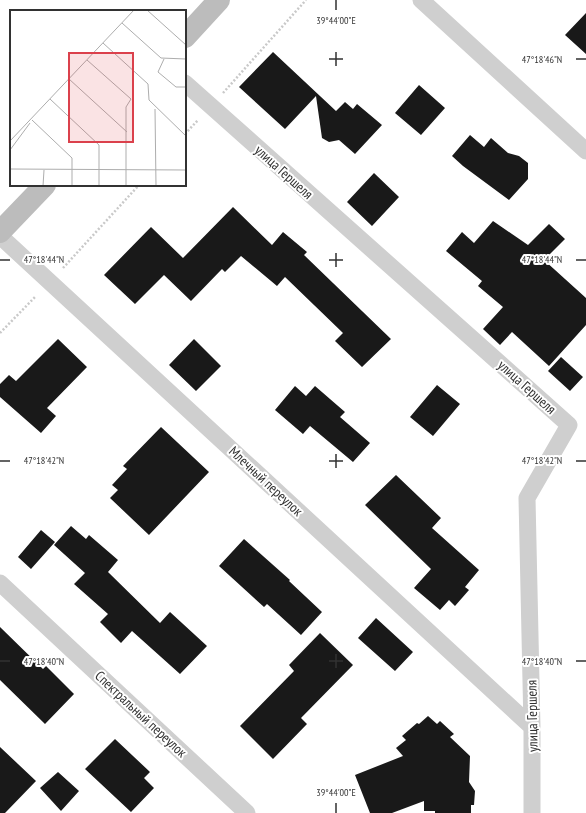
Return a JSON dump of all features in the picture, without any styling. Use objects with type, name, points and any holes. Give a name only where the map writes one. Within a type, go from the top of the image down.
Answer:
[{"type":"main road","points":[[186,36],[219,0]]},
{"type":"main road","points":[[0,232],[44,186]]},
{"type":"street","points":[[422,0],[586,151]]},
{"type":"street","name":"улица Гершеля","points":[[186,84],[569,425],[527,498],[532,727],[532,813]]},
{"type":"street","name":"Млечный переулок","points":[[0,236],[532,727]]},
{"type":"street","name":"Спектральный переулок","points":[[0,583],[247,813]]},
{"type":"path","points":[[186,133],[306,0]]},
{"type":"path","points":[[0,333],[50,282],[138,186]]},
{"type":"building","points":[[586,13],[586,54],[565,35]]},
{"type":"building","points":[[273,52],[336,111],[345,102],[353,109],[357,104],[382,125],[355,154],[339,140],[329,142],[322,138],[316,96],[285,129],[239,87]]},
{"type":"building","points":[[419,85],[445,108],[421,135],[395,113]]},
{"type":"building","points":[[470,135],[484,147],[491,138],[508,153],[519,156],[528,163],[528,179],[509,200],[452,156]]},
{"type":"building","points":[[374,173],[399,197],[372,226],[347,202]]},
{"type":"building","points":[[233,207],[272,245],[283,232],[307,252],[304,255],[391,339],[362,367],[335,341],[343,333],[285,277],[277,286],[241,256],[225,272],[222,269],[191,301],[164,275],[135,304],[104,275],[151,227],[183,258]]},
{"type":"building","points":[[493,221],[528,245],[549,224],[565,239],[544,260],[586,298],[586,325],[549,366],[512,332],[500,345],[483,329],[503,307],[478,286],[482,281],[446,251],[462,232],[474,243]]},
{"type":"building","points":[[58,339],[87,367],[47,408],[56,416],[41,433],[0,397],[0,384],[9,375],[16,381]]},
{"type":"building","points":[[194,339],[221,366],[196,391],[169,365]]},
{"type":"building","points":[[561,357],[583,377],[570,391],[548,371]]},
{"type":"building","points":[[437,385],[460,404],[433,436],[410,417]]},
{"type":"building","points":[[295,386],[306,396],[315,386],[345,412],[340,417],[370,443],[353,462],[310,426],[303,434],[275,410]]},
{"type":"building","points":[[161,427],[209,472],[149,535],[110,498],[118,490],[112,485],[127,469],[123,466]]},
{"type":"building","points":[[396,475],[441,518],[432,528],[479,570],[465,587],[469,590],[455,606],[449,600],[440,610],[414,588],[431,569],[365,505]]},
{"type":"building","points":[[71,526],[86,539],[89,535],[118,560],[108,572],[160,623],[170,612],[207,646],[180,674],[132,631],[121,643],[100,622],[108,614],[74,584],[85,573],[54,545]]},
{"type":"building","points":[[41,530],[55,542],[31,569],[18,557]]},
{"type":"building","points":[[244,539],[290,580],[289,581],[322,612],[301,635],[267,604],[264,607],[219,566]]},
{"type":"building","points":[[376,618],[413,652],[395,671],[358,638]]},
{"type":"building","points":[[0,627],[43,669],[46,666],[74,694],[45,724],[0,680]]},
{"type":"building","points":[[320,633],[353,665],[301,718],[307,724],[273,759],[240,726],[294,671],[289,665]]},
{"type":"building","points":[[428,716],[437,724],[440,721],[454,734],[450,737],[470,756],[469,782],[475,791],[474,805],[471,805],[471,813],[435,813],[435,811],[424,811],[424,801],[392,813],[370,813],[355,775],[403,756],[396,748],[406,740],[402,736]]},
{"type":"building","points":[[115,739],[150,772],[144,778],[154,788],[131,812],[85,769]]},
{"type":"building","points":[[0,747],[36,781],[5,813],[0,813]]},
{"type":"building","points":[[58,772],[79,791],[61,811],[40,788]]}]
